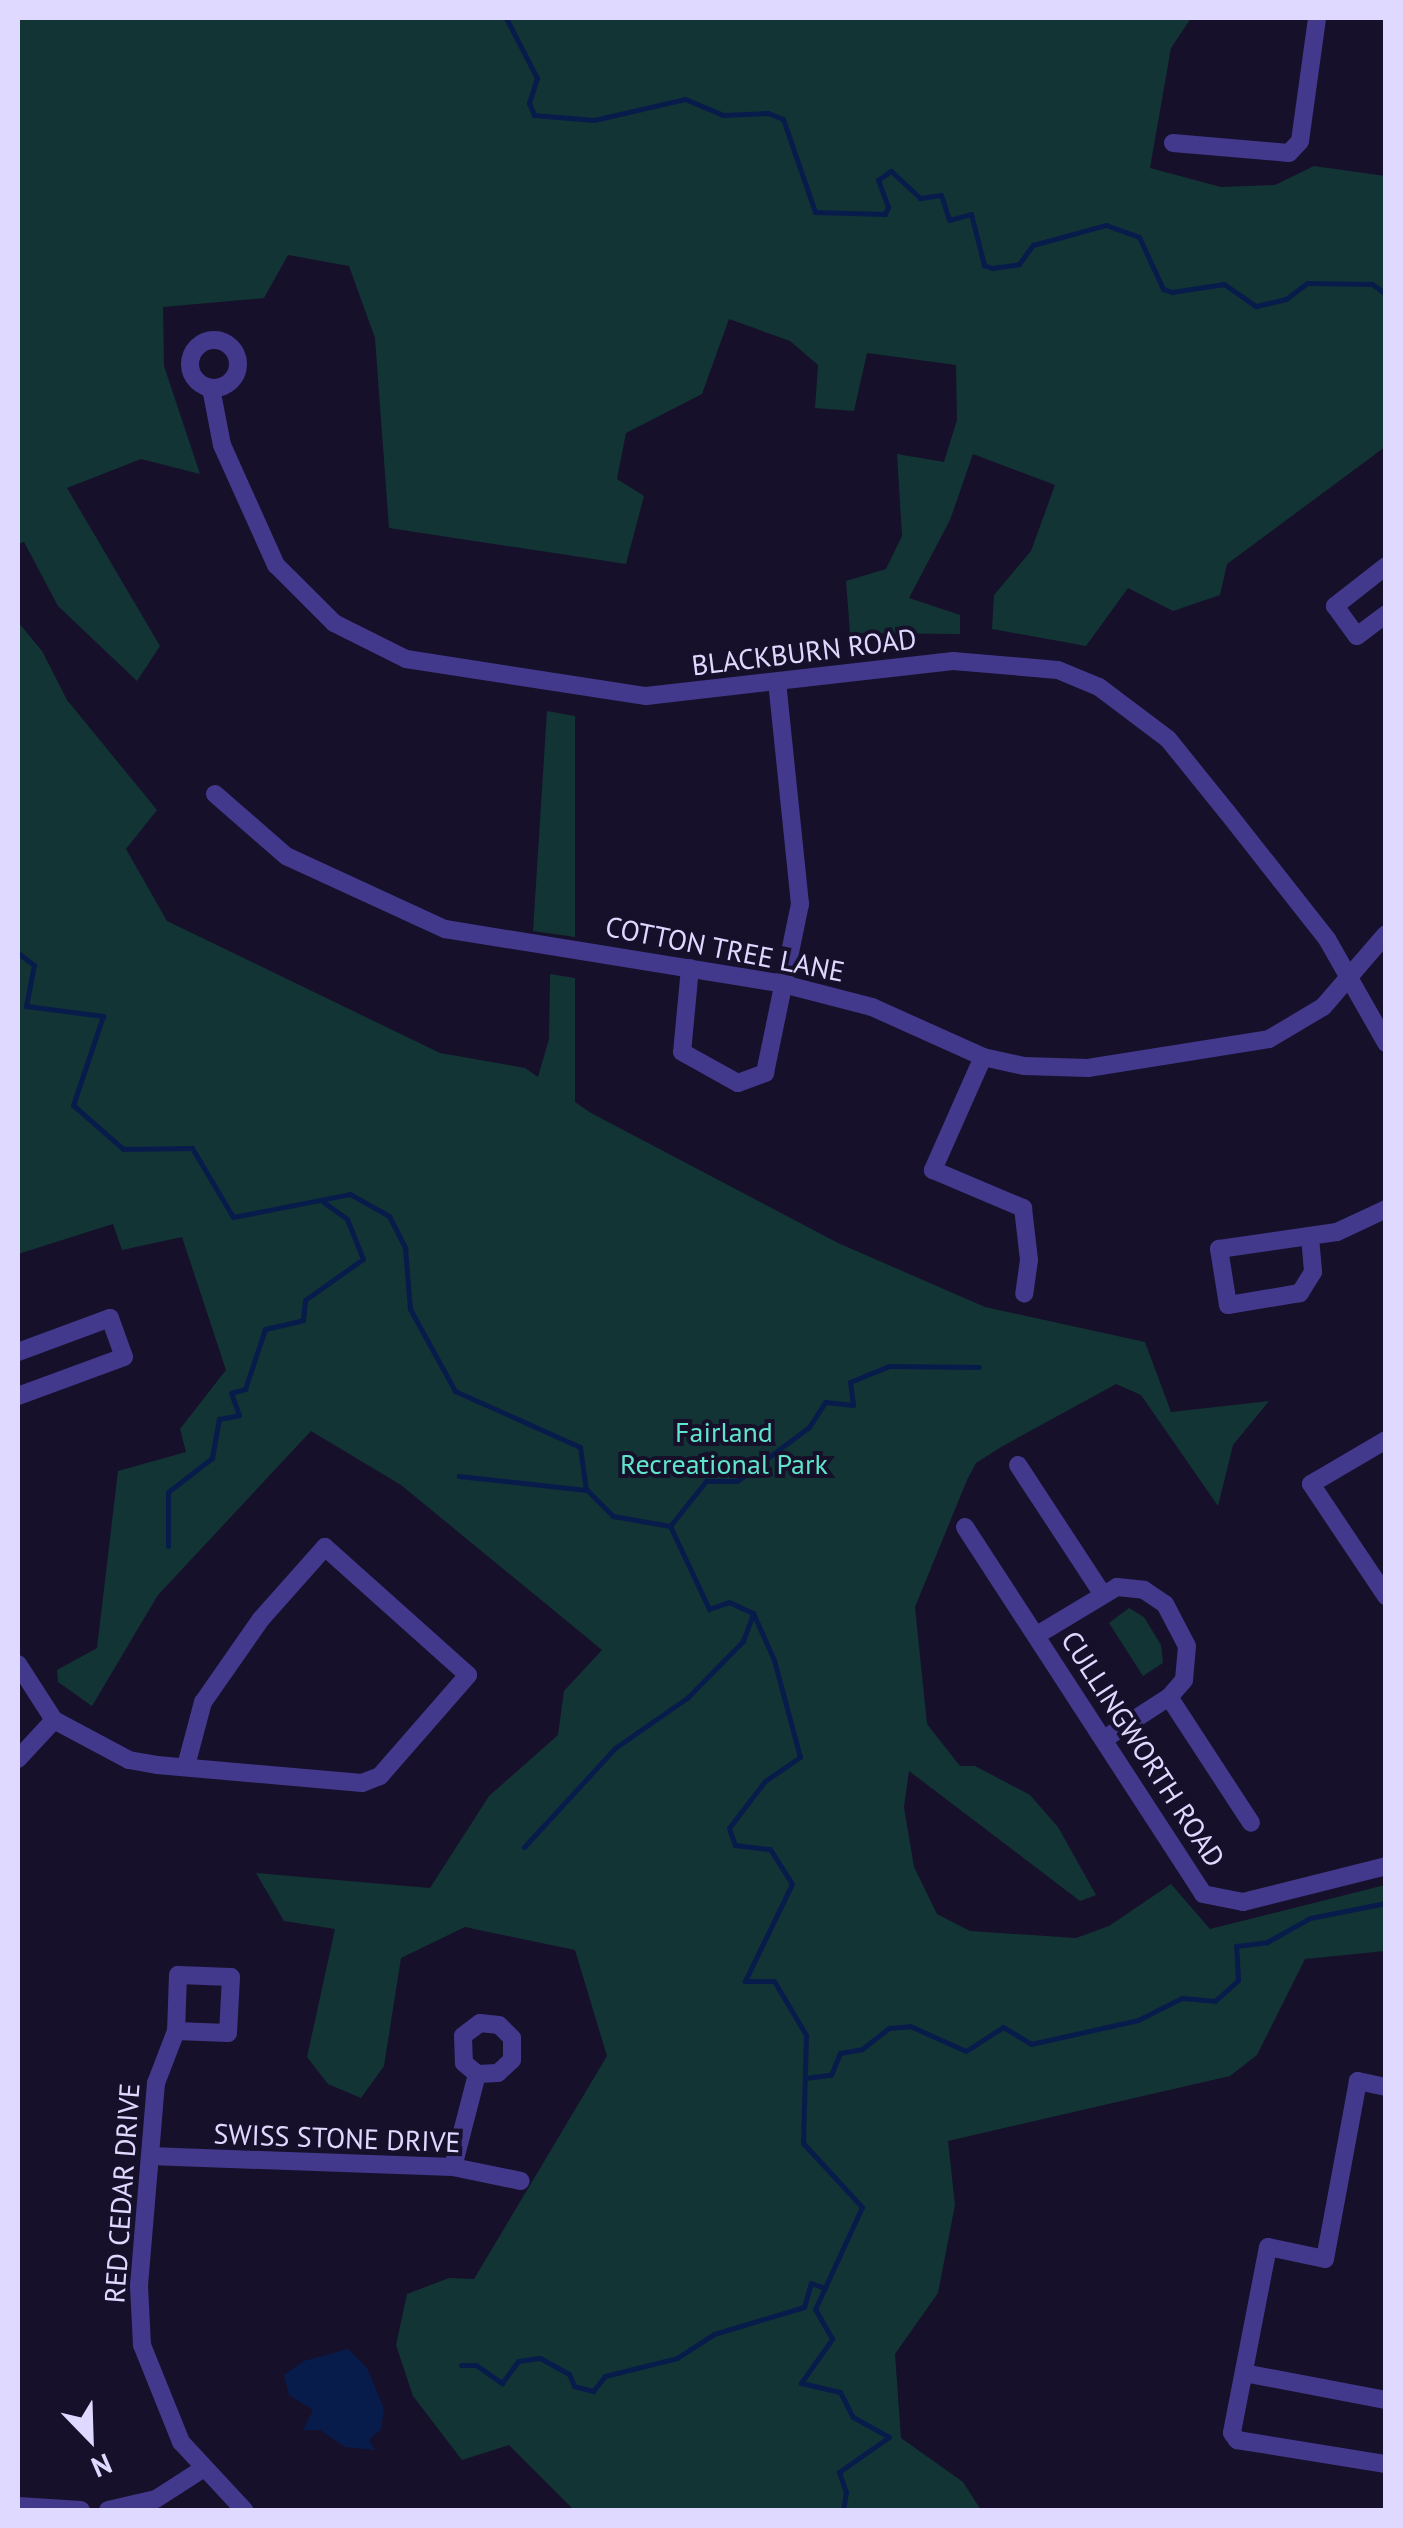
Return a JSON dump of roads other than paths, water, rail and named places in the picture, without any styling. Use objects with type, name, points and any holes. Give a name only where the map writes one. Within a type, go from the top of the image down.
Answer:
[{"type":"street","points":[[1173,143],[1289,154],[1300,141],[1317,18]]},
{"type":"street","name":"BLACKBURN ROAD","points":[[211,388],[222,444],[276,565],[334,623],[368,643],[443,668],[600,692],[688,695],[987,660],[1058,670],[1100,688],[1168,738],[1326,939],[1386,1043]]},
{"type":"street","points":[[1386,566],[1335,606],[1358,636],[1386,614]]},
{"type":"street","points":[[690,968],[682,1052],[738,1083],[765,1073],[800,904],[778,683]]},
{"type":"street","name":"COTTON TREE LANE","points":[[215,794],[286,856],[445,929],[783,984],[872,1008],[984,1057],[1058,1070],[1244,1047],[1290,1028],[1350,978],[1386,934]]},
{"type":"street","points":[[984,1057],[933,1170],[1023,1208],[1029,1260],[1024,1294]]},
{"type":"street","points":[[1310,1237],[1313,1272],[1300,1293],[1228,1305],[1219,1249],[1310,1237],[1362,1224],[1386,1209]]},
{"type":"street","points":[[18,1352],[110,1318],[124,1356],[18,1396]]},
{"type":"street","points":[[1386,1440],[1311,1484],[1386,1596]]},
{"type":"street","points":[[1018,1465],[1100,1592]]},
{"type":"street","name":"CULLINGWORTH ROAD","points":[[965,1527],[1195,1884],[1215,1900],[1243,1902],[1386,1866]]},
{"type":"street","points":[[18,1664],[54,1720],[128,1760],[186,1766],[373,1780],[468,1675],[325,1547],[254,1627],[203,1702],[186,1766]]},
{"type":"street","points":[[1037,1634],[1100,1592],[1132,1585],[1165,1604],[1188,1658],[1184,1680],[1168,1698],[1104,1739]]},
{"type":"street","points":[[1168,1698],[1250,1823]]},
{"type":"street","points":[[18,1759],[54,1720]]},
{"type":"street","name":"RED CEDAR DRIVE","points":[[176,2031],[159,2066],[139,2286],[142,2345],[163,2410],[201,2470],[244,2510]]},
{"type":"street","points":[[453,2166],[478,2074]]},
{"type":"street","points":[[1386,2087],[1358,2081],[1325,2259],[1268,2247],[1232,2433],[1237,2440],[1386,2464]]},
{"type":"street","name":"SWISS STONE DRIVE","points":[[150,2156],[453,2166],[521,2181]]},
{"type":"street","points":[[1244,2373],[1386,2400]]},
{"type":"street","points":[[108,2510],[156,2499],[201,2470]]},
{"type":"street","points":[[18,2506],[81,2510]]},
{"type":"water","points":[[348,2349],[367,2368],[384,2409],[381,2429],[369,2440],[375,2450],[345,2447],[320,2430],[303,2430],[313,2410],[289,2395],[284,2375],[304,2361]]},
{"type":"waterway","points":[[506,18],[537,78],[529,103],[534,115],[594,120],[685,99],[723,115],[768,113],[783,119],[815,212],[885,214],[888,207],[878,180],[891,171],[920,198],[941,195],[949,220],[971,214],[984,265],[992,268],[1019,264],[1033,245],[1106,225],[1139,237],[1163,289],[1172,292],[1224,284],[1256,306],[1286,299],[1307,283],[1372,284],[1386,294]]},
{"type":"waterway","points":[[18,953],[34,965],[26,1006],[103,1016],[73,1105],[123,1149],[192,1148],[233,1217],[350,1194],[389,1216],[405,1248],[410,1309],[455,1391],[580,1447],[586,1490],[459,1476]]},
{"type":"waterway","points":[[168,1546],[168,1492],[212,1458],[219,1419],[239,1415],[231,1393],[245,1389],[265,1329],[303,1320],[305,1300],[363,1259],[347,1219],[324,1202]]},
{"type":"waterway","points":[[587,1490],[613,1516],[670,1526],[706,1481],[737,1481],[809,1427],[825,1402],[853,1405],[850,1382],[889,1366],[979,1367]]},
{"type":"waterway","points":[[670,1526],[709,1609],[729,1602],[753,1613],[774,1660],[800,1757],[765,1781],[729,1828],[735,1845],[770,1849],[792,1884],[745,1981],[774,1981],[806,2035],[803,2143],[862,2207],[815,2309],[832,2339],[801,2383],[840,2392],[853,2417],[889,2437],[839,2472],[846,2492],[843,2510]]},
{"type":"waterway","points":[[524,1847],[615,1748],[687,1698],[743,1641],[753,1613]]},
{"type":"waterway","points":[[805,2078],[831,2075],[840,2053],[862,2049],[889,2028],[910,2026],[966,2051],[1003,2027],[1031,2044],[1138,2020],[1182,1998],[1215,2001],[1238,1980],[1236,1946],[1267,1942],[1310,1918],[1386,1903]]},
{"type":"waterway","points":[[461,2365],[476,2365],[502,2383],[518,2361],[540,2358],[569,2374],[574,2386],[593,2391],[605,2376],[677,2358],[714,2334],[804,2307],[811,2283],[825,2288]]},
{"type":"park label","name":"Fairland Recreational Park","points":[[724,1448]]}]
